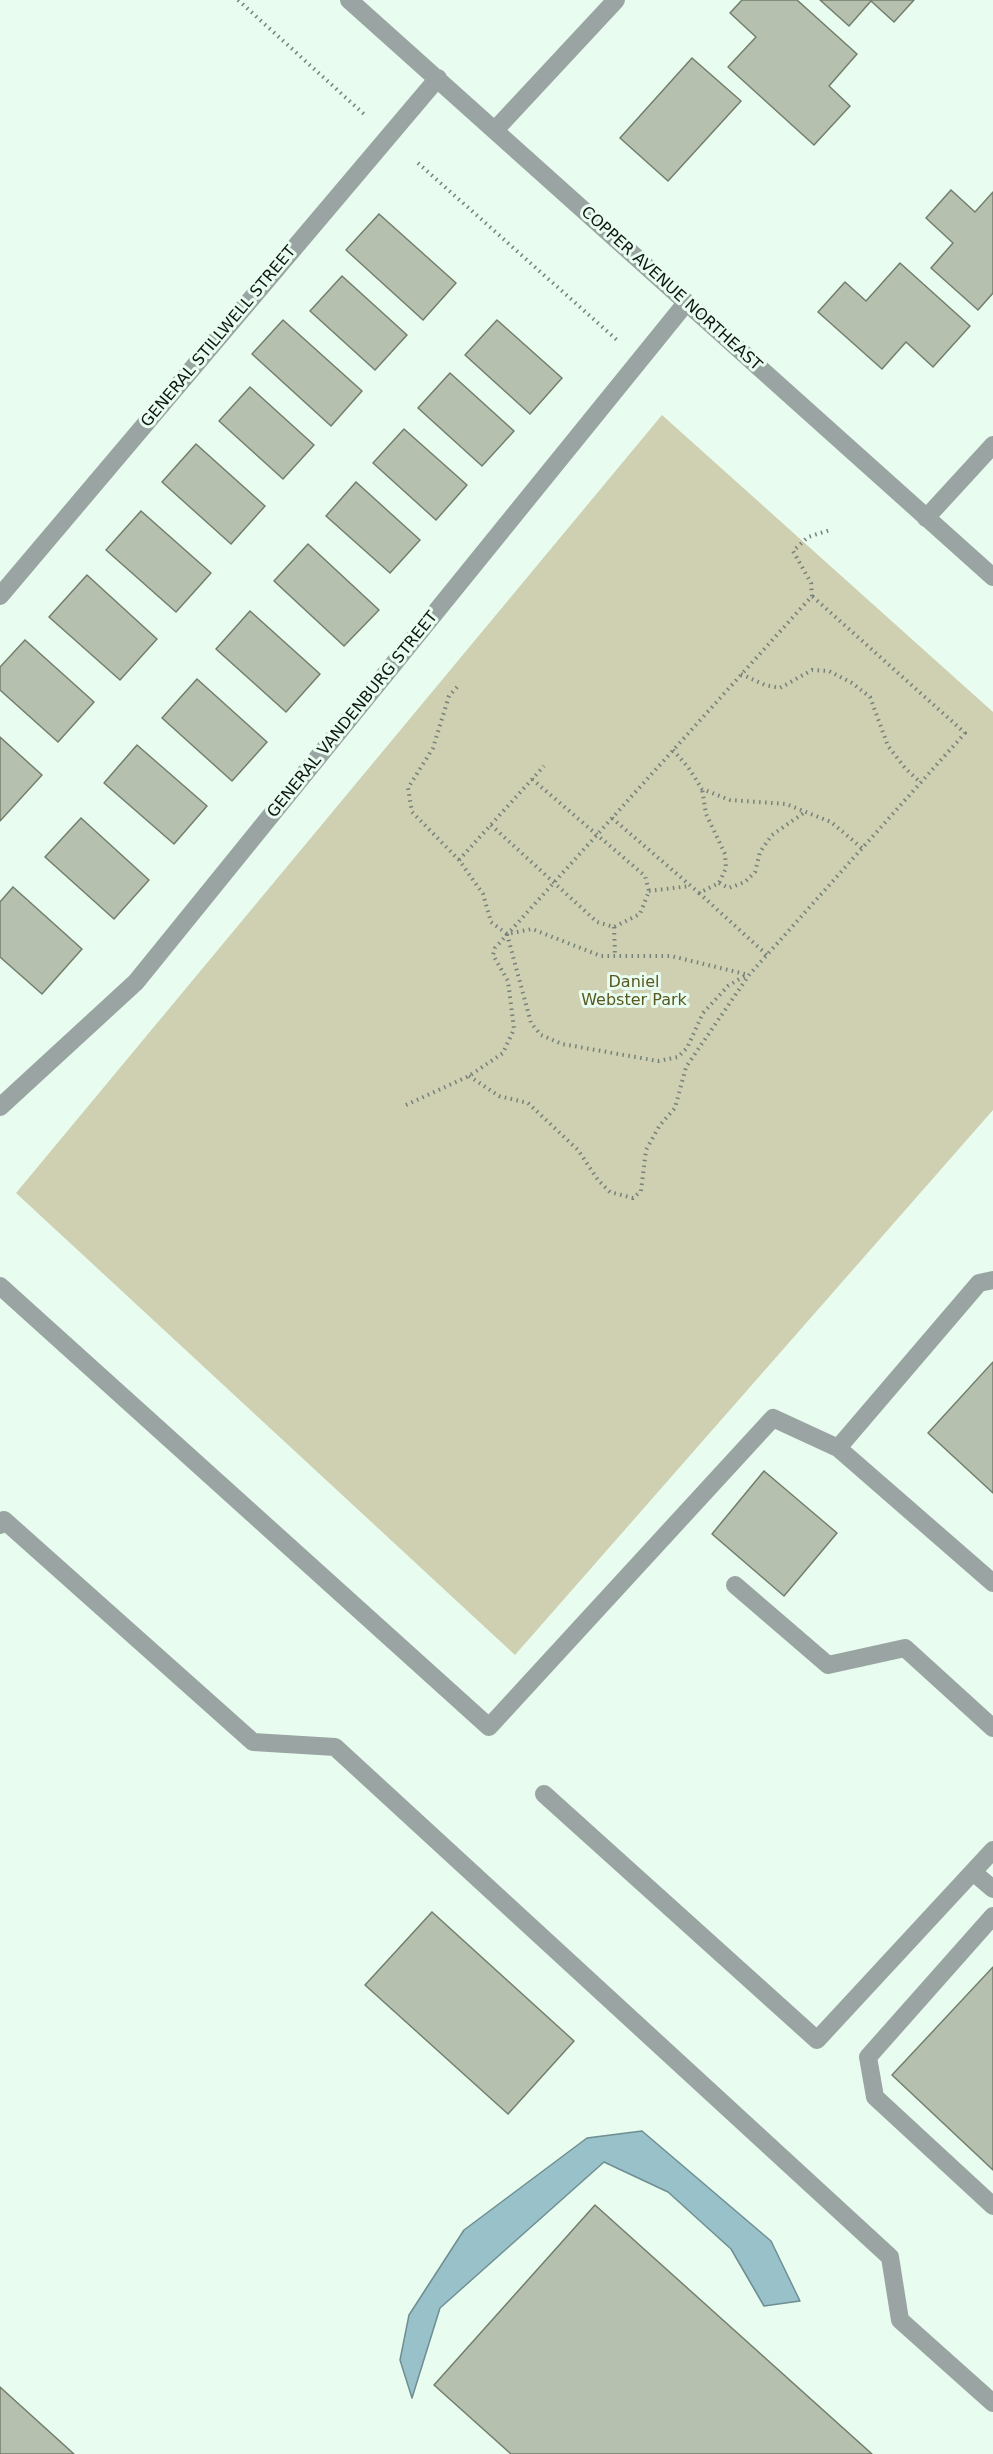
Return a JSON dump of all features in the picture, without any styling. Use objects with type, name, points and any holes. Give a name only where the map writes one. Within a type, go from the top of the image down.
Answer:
[{"type":"street","name":"COPPER AVENUE NORTHEAST","points":[[349,0],[993,578]]},
{"type":"street","points":[[495,130],[616,0]]},
{"type":"street","name":"GENERAL STILLWELL STREET","points":[[0,596],[438,78]]},
{"type":"street","name":"GENERAL VANDENBURG STREET","points":[[0,1107],[136,982],[687,303]]},
{"type":"street","points":[[926,518],[993,445]]},
{"type":"street","points":[[838,1448],[978,1283],[993,1280]]},
{"type":"street","points":[[0,1286],[489,1727],[773,1418],[838,1448],[993,1583]]},
{"type":"street","points":[[0,1526],[4,1520],[253,1742],[335,1747],[890,2257],[900,2320],[993,2403]]},
{"type":"street","points":[[735,1585],[828,1665],[905,1648],[993,1728]]},
{"type":"street","points":[[544,1794],[817,2040],[993,1850]]},
{"type":"street","points":[[973,1872],[993,1889]]},
{"type":"street","points":[[993,1916],[868,2057],[875,2097],[993,2206]]},
{"type":"path","points":[[238,0],[365,115]]},
{"type":"path","points":[[418,163],[624,346]]},
{"type":"path","points":[[469,1076],[498,1096],[528,1103],[578,1150],[598,1180],[610,1192],[633,1198],[641,1191],[646,1150],[660,1125],[675,1108],[686,1067],[748,975],[965,733],[812,596],[811,583],[793,551],[808,537],[830,530]]},
{"type":"path","points":[[406,1105],[469,1076],[503,1053],[514,1029],[508,981],[493,955],[495,948],[812,596]]},
{"type":"path","points":[[741,674],[765,686],[780,688],[812,670],[829,671],[852,682],[870,697],[888,747],[921,783]]},
{"type":"path","points":[[457,687],[449,696],[433,748],[408,788],[412,812],[459,860],[483,894],[491,922],[507,934],[511,956],[524,993],[531,1023],[541,1035],[562,1044],[658,1061],[678,1058],[687,1048],[703,1013],[728,986],[748,975]]},
{"type":"path","points":[[673,750],[688,767],[702,789],[706,814],[725,854],[726,868],[719,883],[699,893]]},
{"type":"path","points":[[459,860],[544,766]]},
{"type":"path","points":[[491,825],[597,922],[614,927],[640,914],[649,891],[645,876],[532,779]]},
{"type":"path","points":[[702,789],[730,800],[786,804],[831,822],[862,848]]},
{"type":"path","points":[[719,883],[729,888],[746,882],[755,872],[760,852],[772,835],[805,812]]},
{"type":"path","points":[[612,818],[767,954]]},
{"type":"path","points":[[649,891],[690,886]]},
{"type":"path","points":[[614,927],[615,955]]},
{"type":"path","points":[[507,934],[532,929],[601,956],[671,956],[748,975]]},
{"type":"green space","name":"Daniel Webster Park","points":[[662,415],[993,712],[993,1110],[515,1655],[16,1193]]},
{"type":"water","points":[[642,2131],[771,2241],[800,2301],[764,2306],[731,2249],[668,2192],[604,2162],[440,2308],[412,2398],[400,2360],[409,2315],[464,2230],[587,2138]]},
{"type":"building","points":[[742,0],[797,0],[857,54],[829,86],[850,106],[814,145],[728,67],[756,37],[730,13]]},
{"type":"building","points":[[820,0],[914,0],[894,22],[871,1],[849,26]]},
{"type":"building","points":[[692,58],[741,101],[668,181],[620,138]]},
{"type":"building","points":[[951,190],[975,212],[993,192],[993,293],[978,310],[931,268],[953,243],[926,218]]},
{"type":"building","points":[[379,214],[456,283],[423,320],[346,250]]},
{"type":"building","points":[[900,263],[970,326],[933,367],[906,342],[882,369],[818,312],[845,282],[866,301]]},
{"type":"building","points":[[342,276],[407,335],[375,370],[310,311]]},
{"type":"building","points":[[283,320],[362,391],[331,426],[252,354]]},
{"type":"building","points":[[497,320],[562,378],[530,414],[465,355]]},
{"type":"building","points":[[450,373],[514,431],[482,466],[418,408]]},
{"type":"building","points":[[250,387],[314,445],[283,479],[219,421]]},
{"type":"building","points":[[404,429],[467,485],[436,520],[373,463]]},
{"type":"building","points":[[196,444],[265,506],[231,544],[162,482]]},
{"type":"building","points":[[356,482],[420,540],[390,573],[326,516]]},
{"type":"building","points":[[141,511],[211,573],[176,612],[106,550]]},
{"type":"building","points":[[308,544],[379,610],[344,646],[274,581]]},
{"type":"building","points":[[87,575],[157,639],[120,680],[49,617]]},
{"type":"building","points":[[250,611],[320,674],[286,712],[216,649]]},
{"type":"building","points":[[25,640],[94,702],[58,742],[0,690],[0,667]]},
{"type":"building","points":[[197,679],[267,742],[232,781],[162,718]]},
{"type":"building","points":[[0,737],[42,775],[0,821]]},
{"type":"building","points":[[137,745],[207,806],[174,844],[104,783]]},
{"type":"building","points":[[81,818],[149,880],[114,919],[45,857]]},
{"type":"building","points":[[13,887],[82,949],[42,994],[0,957],[0,902]]},
{"type":"building","points":[[993,1362],[993,1493],[928,1433]]},
{"type":"building","points":[[764,1471],[837,1533],[784,1596],[712,1534]]},
{"type":"building","points":[[432,1912],[574,2041],[508,2114],[365,1985]]},
{"type":"building","points":[[993,1967],[993,2170],[892,2075]]},
{"type":"building","points":[[595,2205],[872,2454],[511,2454],[434,2385]]},
{"type":"building","points":[[0,2387],[74,2454],[0,2454]]}]
